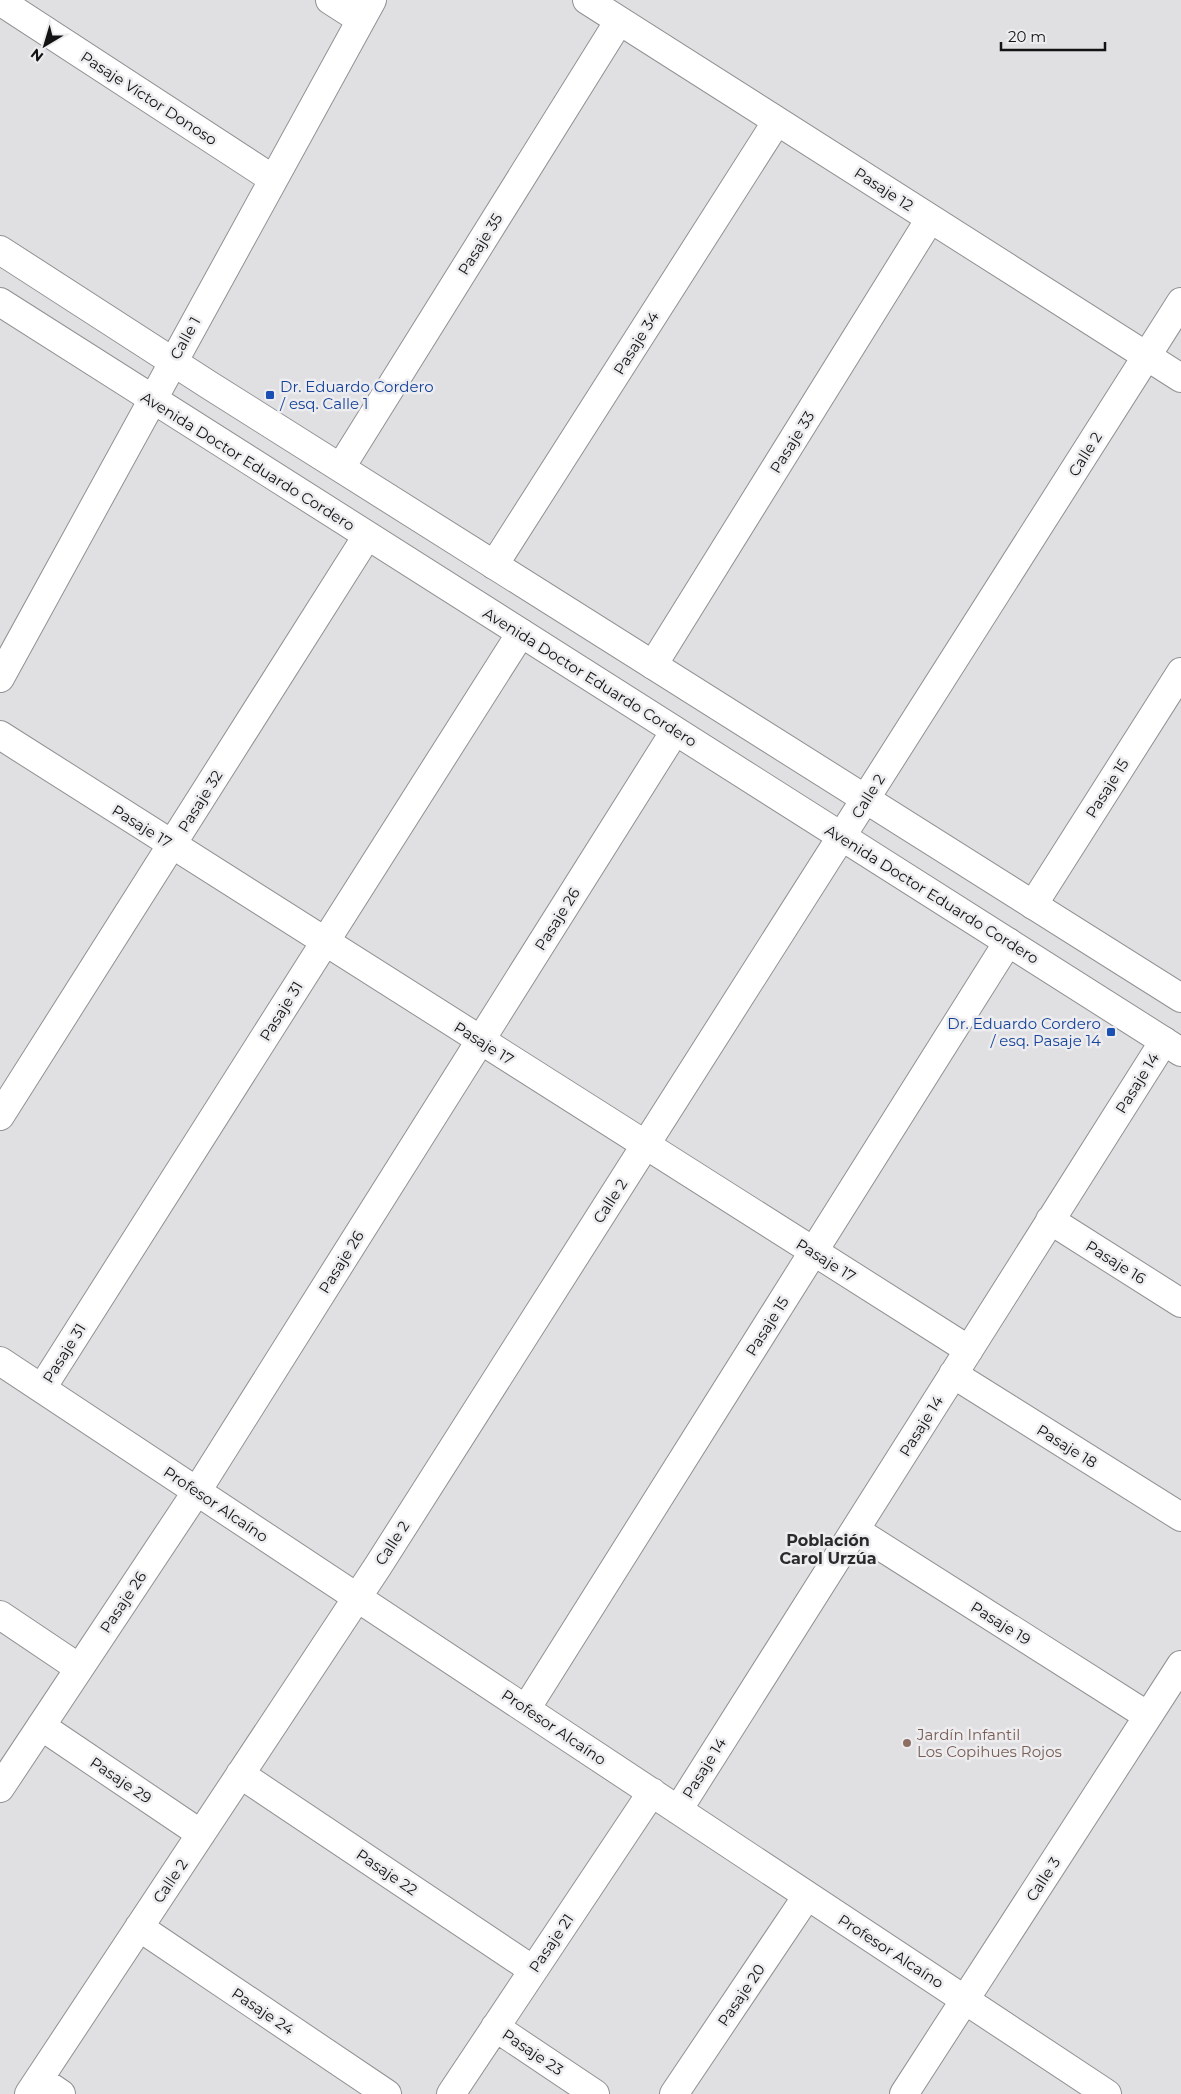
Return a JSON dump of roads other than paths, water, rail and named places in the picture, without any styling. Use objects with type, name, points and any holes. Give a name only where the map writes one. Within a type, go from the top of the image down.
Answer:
[{"type":"street","points":[[330,0],[366,10]]},
{"type":"street","name":"Pasaje 12","points":[[587,0],[1181,378]]},
{"type":"street","name":"Pasaje Víctor Donoso","points":[[0,1],[273,179]]},
{"type":"street","name":"Calle 1","points":[[0,678],[154,401],[172,361],[366,10]]},
{"type":"street","name":"Pasaje 35","points":[[341,467],[620,21]]},
{"type":"street","name":"Pasaje 34","points":[[494,565],[777,121]]},
{"type":"street","name":"Pasaje 33","points":[[653,665],[930,219]]},
{"type":"street","points":[[0,250],[494,565],[1181,998]]},
{"type":"street","name":"Avenida Doctor Eduardo Cordero","points":[[0,302],[1172,1046]]},
{"type":"street","name":"Calle 2","points":[[34,2087],[357,1598],[1181,302]]},
{"type":"street","name":"Pasaje 32","points":[[0,1116],[367,536]]},
{"type":"street","name":"Pasaje 31","points":[[42,1388],[521,633]]},
{"type":"street","name":"Pasaje 15","points":[[1033,904],[1181,672]]},
{"type":"street","name":"Pasaje 26","points":[[0,1788],[197,1491],[676,731]]},
{"type":"street","name":"Pasaje 17","points":[[0,735],[968,1350]]},
{"type":"street","name":"Pasaje 15","points":[[526,1709],[1008,942]]},
{"type":"street","name":"Pasaje 14","points":[[678,1810],[1050,1220],[1172,1046]]},
{"type":"street","name":"Pasaje 16","points":[[1050,1220],[1181,1303]]},
{"type":"street","name":"Profesor Alcaíno","points":[[0,1361],[1107,2094]]},
{"type":"street","name":"Pasaje 18","points":[[954,1374],[1181,1517]]},
{"type":"street","name":"Pasaje 19","points":[[854,1530],[1148,1716]]},
{"type":"street","points":[[0,1616],[79,1668]]},
{"type":"street","name":"Calle 3","points":[[904,2094],[1181,1665]]},
{"type":"street","name":"Pasaje 29","points":[[41,1726],[202,1834]]},
{"type":"street","name":"Pasaje 22","points":[[240,1774],[533,1970]]},
{"type":"street","name":"Pasaje 21","points":[[451,2094],[652,1792]]},
{"type":"street","name":"Pasaje 20","points":[[674,2094],[807,1896]]},
{"type":"street","name":"Pasaje 24","points":[[139,1927],[386,2094]]},
{"type":"street","name":"Pasaje 23","points":[[495,2027],[595,2094]]},
{"type":"street","points":[[34,2087],[61,2094]]},
{"type":"place","name":"Dr. Eduardo Cordero / esq. Calle 1","points":[[270,395]]},
{"type":"place","name":"Dr. Eduardo Cordero / esq. Pasaje 14","points":[[1111,1032]]},
{"type":"place","name":"Jardín Infantil Los Copihues Rojos","points":[[907,1743]]},
{"type":"district","name":"Población Carol Urzúa","points":[[828,1549]]}]
